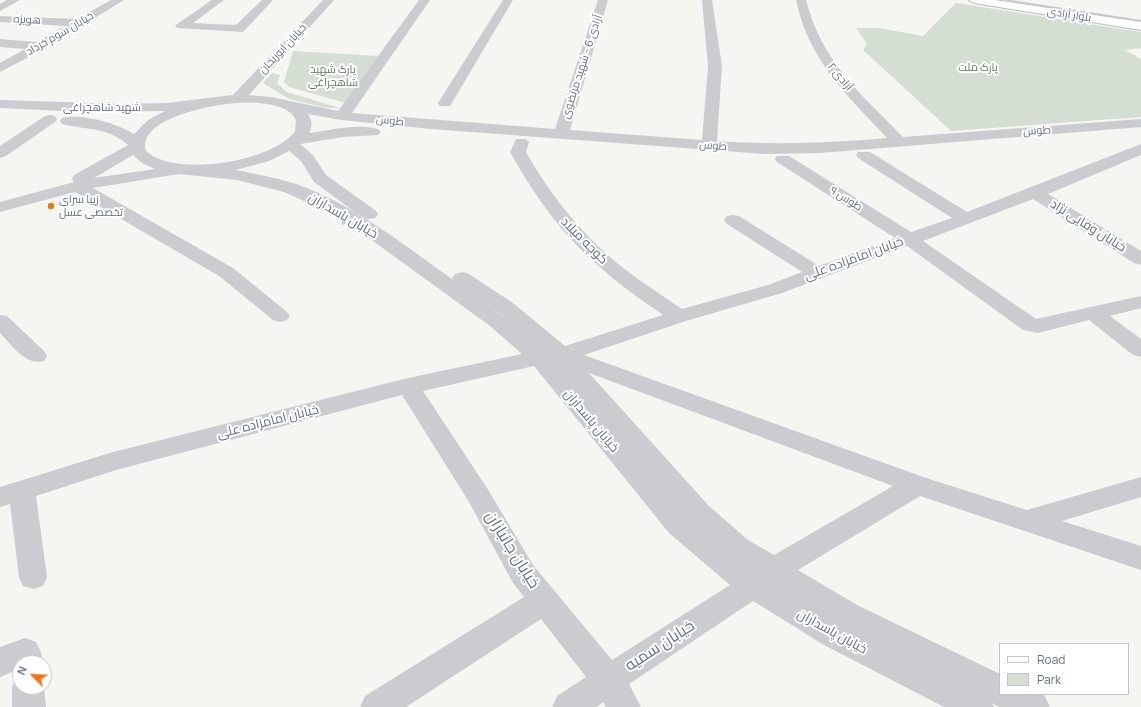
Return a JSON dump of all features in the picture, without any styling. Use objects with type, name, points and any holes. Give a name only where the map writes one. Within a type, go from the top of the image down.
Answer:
[{"type":"main road","name":"بلوار آزادی","points":[[974,0],[1141,26]]},
{"type":"main road","name":"بلوار آزادی","points":[[1036,0],[1141,16]]},
{"type":"street","points":[[0,8],[15,0]]},
{"type":"street","name":"خیابان سوم خرداد","points":[[0,68],[119,0]]},
{"type":"street","points":[[218,0],[181,26],[239,29],[268,0]]},
{"type":"street","name":"خیابان ابوریحان","points":[[237,99],[329,0]]},
{"type":"street","points":[[346,112],[425,0]]},
{"type":"street","points":[[445,103],[508,0]]},
{"type":"street","name":"آزادی 6 - شهید مرتضوی","points":[[561,135],[604,0]]},
{"type":"street","points":[[707,0],[711,23],[715,66],[709,146]]},
{"type":"street","name":"آزادی ۲","points":[[801,0],[813,41],[834,72],[899,142]]},
{"type":"street","name":"هویزه","points":[[0,19],[79,23]]},
{"type":"street","points":[[0,43],[40,46]]},
{"type":"street","name":"طوس","points":[[205,103],[237,99],[264,100],[342,116],[561,135],[764,149],[820,148],[899,142],[1141,135]]},
{"type":"street","points":[[51,192],[101,168],[137,145],[142,133],[153,123],[176,112],[205,103]]},
{"type":"street","name":"شهید شاهچراغی","points":[[0,104],[97,110],[205,103]]},
{"type":"street","points":[[0,207],[51,192],[187,169],[224,167],[242,164],[272,154],[292,142],[301,134],[304,126],[304,120],[301,114],[287,105]]},
{"type":"street","name":"شهید شاهچراغی","points":[[0,115],[93,124],[108,128],[131,138],[137,145],[143,157],[150,162],[161,166],[187,169]]},
{"type":"street","points":[[0,153],[50,119]]},
{"type":"street","name":"طوس","points":[[292,142],[344,132],[383,132],[700,155],[783,159],[864,155],[1141,135]]},
{"type":"street","name":"خیابان امامزاده علی","points":[[11,493],[113,462],[408,386],[550,356],[775,289],[1035,193],[1141,135]]},
{"type":"street","name":"خیابان پاسداران","points":[[292,142],[307,158],[320,178],[380,222],[506,307],[550,356],[699,514],[738,548],[763,578],[835,635],[977,707]]},
{"type":"street","name":"کوچه میلاد","points":[[521,142],[518,152],[525,165],[555,211],[573,232],[608,266],[679,317]]},
{"type":"street","points":[[864,155],[965,218]]},
{"type":"street","name":"طوس ۹","points":[[783,159],[909,239],[1030,325],[1038,326],[1141,302]]},
{"type":"street","name":"خیابان پاسداران","points":[[187,169],[237,175],[290,188],[332,207],[368,229],[550,356]]},
{"type":"street","points":[[78,187],[226,272],[280,316]]},
{"type":"street","name":"خیابان وفایی نژاد","points":[[1035,193],[1141,259]]},
{"type":"street","points":[[733,220],[817,273]]},
{"type":"street","points":[[1093,313],[1141,350]]},
{"type":"street","points":[[0,321],[36,356]]},
{"type":"street","points":[[550,356],[917,485],[1141,558]]},
{"type":"street","name":"خیابان جانبازان","points":[[408,386],[478,495],[523,574],[608,680],[624,707]]},
{"type":"street","name":"خیابان سمیه","points":[[570,707],[608,680],[763,578],[917,485]]},
{"type":"street","points":[[1027,521],[1141,487]]},
{"type":"street","points":[[11,493],[33,577]]},
{"type":"street","name":"خیابان پاسداران","points":[[763,578],[846,614],[999,690]]},
{"type":"street","points":[[377,707],[544,600]]},
{"type":"street","points":[[18,655],[25,652],[25,655]]},
{"type":"street","points":[[0,662],[12,657]]},
{"type":"street","points":[[28,695],[29,707]]},
{"type":"street","points":[[1009,695],[1033,707]]},
{"type":"green space","name":"پارک ملت","points":[[956,3],[1141,32],[1141,48],[1125,50],[1141,59],[1141,117],[951,131],[863,50],[867,44],[856,28],[879,28],[923,36]]},
{"type":"green space","name":"پارک شهید شاهچراغی","points":[[293,51],[378,56],[346,103],[289,87],[284,82]]},
{"type":"green space","points":[[272,73],[280,75],[277,83],[287,92],[340,108],[327,108],[289,99],[263,83]]},
{"type":"waterway","points":[[1005,0],[1141,21]]},
{"type":"place","name":"زیبا سرای تخصصی عسل","points":[[51,206]]}]
